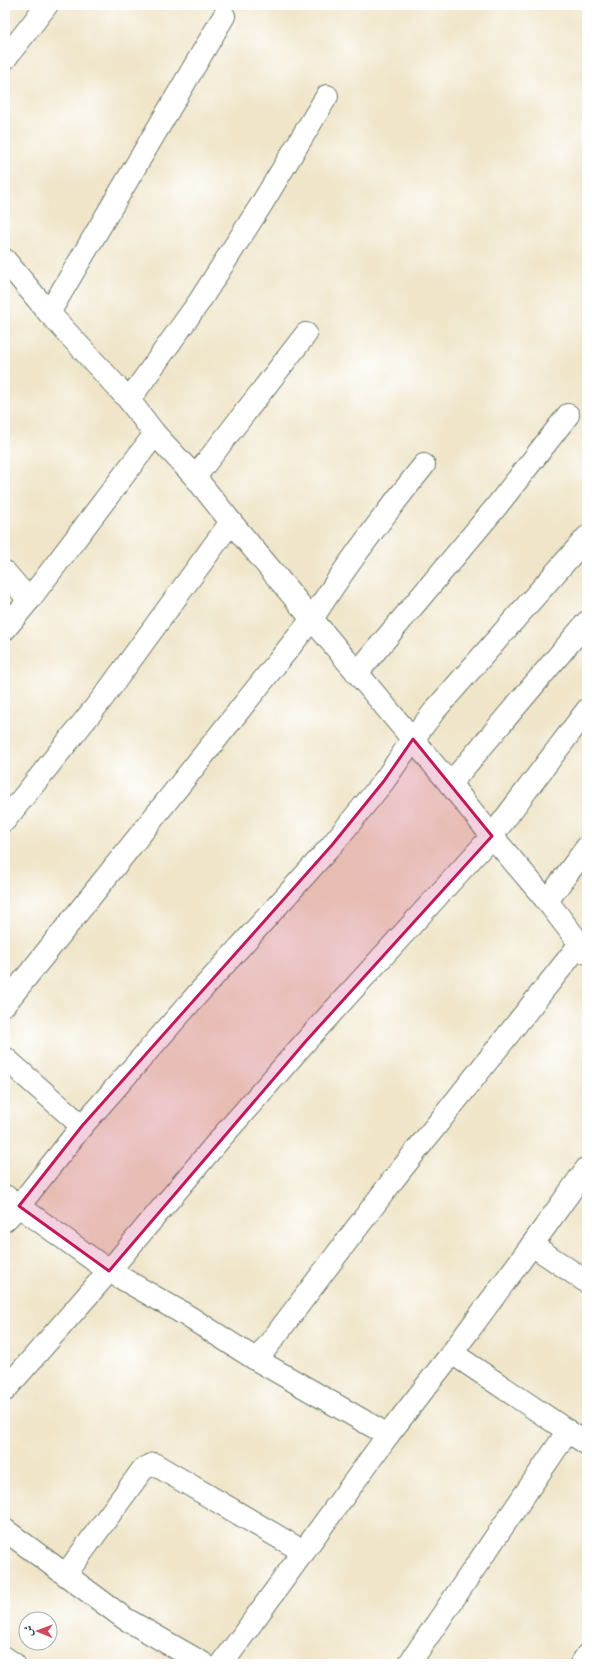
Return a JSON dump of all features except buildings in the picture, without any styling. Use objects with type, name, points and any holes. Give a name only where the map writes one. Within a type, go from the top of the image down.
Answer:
[{"type":"street","points":[[5,59],[42,7]]},
{"type":"street","points":[[49,313],[224,16]]},
{"type":"street","points":[[129,400],[199,302],[261,205],[327,96]]},
{"type":"street","points":[[8,270],[129,400],[154,434],[195,477],[357,673],[413,738],[492,836],[547,901],[583,948],[398,1174],[257,1360]]},
{"type":"street","points":[[195,477],[306,334]]},
{"type":"street","points":[[357,673],[496,507],[568,415]]},
{"type":"street","points":[[5,629],[29,600],[154,434]]},
{"type":"street","points":[[5,1004],[312,619],[339,577],[384,514],[424,465]]},
{"type":"street","points":[[5,820],[102,699],[231,522]]},
{"type":"street","points":[[388,1435],[257,1360],[186,1315],[109,1271],[10,1207],[195,997],[332,845],[384,781],[413,738],[436,710],[587,537]]},
{"type":"street","points":[[5,572],[29,600]]},
{"type":"street","points":[[450,784],[587,622]]},
{"type":"street","points":[[5,1390],[306,1041],[492,836],[587,710]]},
{"type":"street","points":[[547,901],[587,847]]},
{"type":"street","points":[[5,1058],[82,1126]]},
{"type":"street","points":[[222,1664],[388,1435],[452,1353],[587,1168]]},
{"type":"street","points":[[532,1245],[587,1282]]},
{"type":"street","points":[[452,1353],[587,1444]]},
{"type":"street","points":[[409,1664],[568,1431]]},
{"type":"street","points":[[66,1574],[143,1468],[154,1464],[304,1552]]},
{"type":"street","points":[[5,1530],[124,1618],[204,1664]]},
{"type":"street","points":[[581,1664],[587,1655]]},
{"type":"street","points":[[5,1658],[14,1664]]},
{"type":"highlighted area","points":[[413,739],[492,836],[306,1041],[109,1271],[19,1206],[82,1126],[332,845],[384,781]]}]
